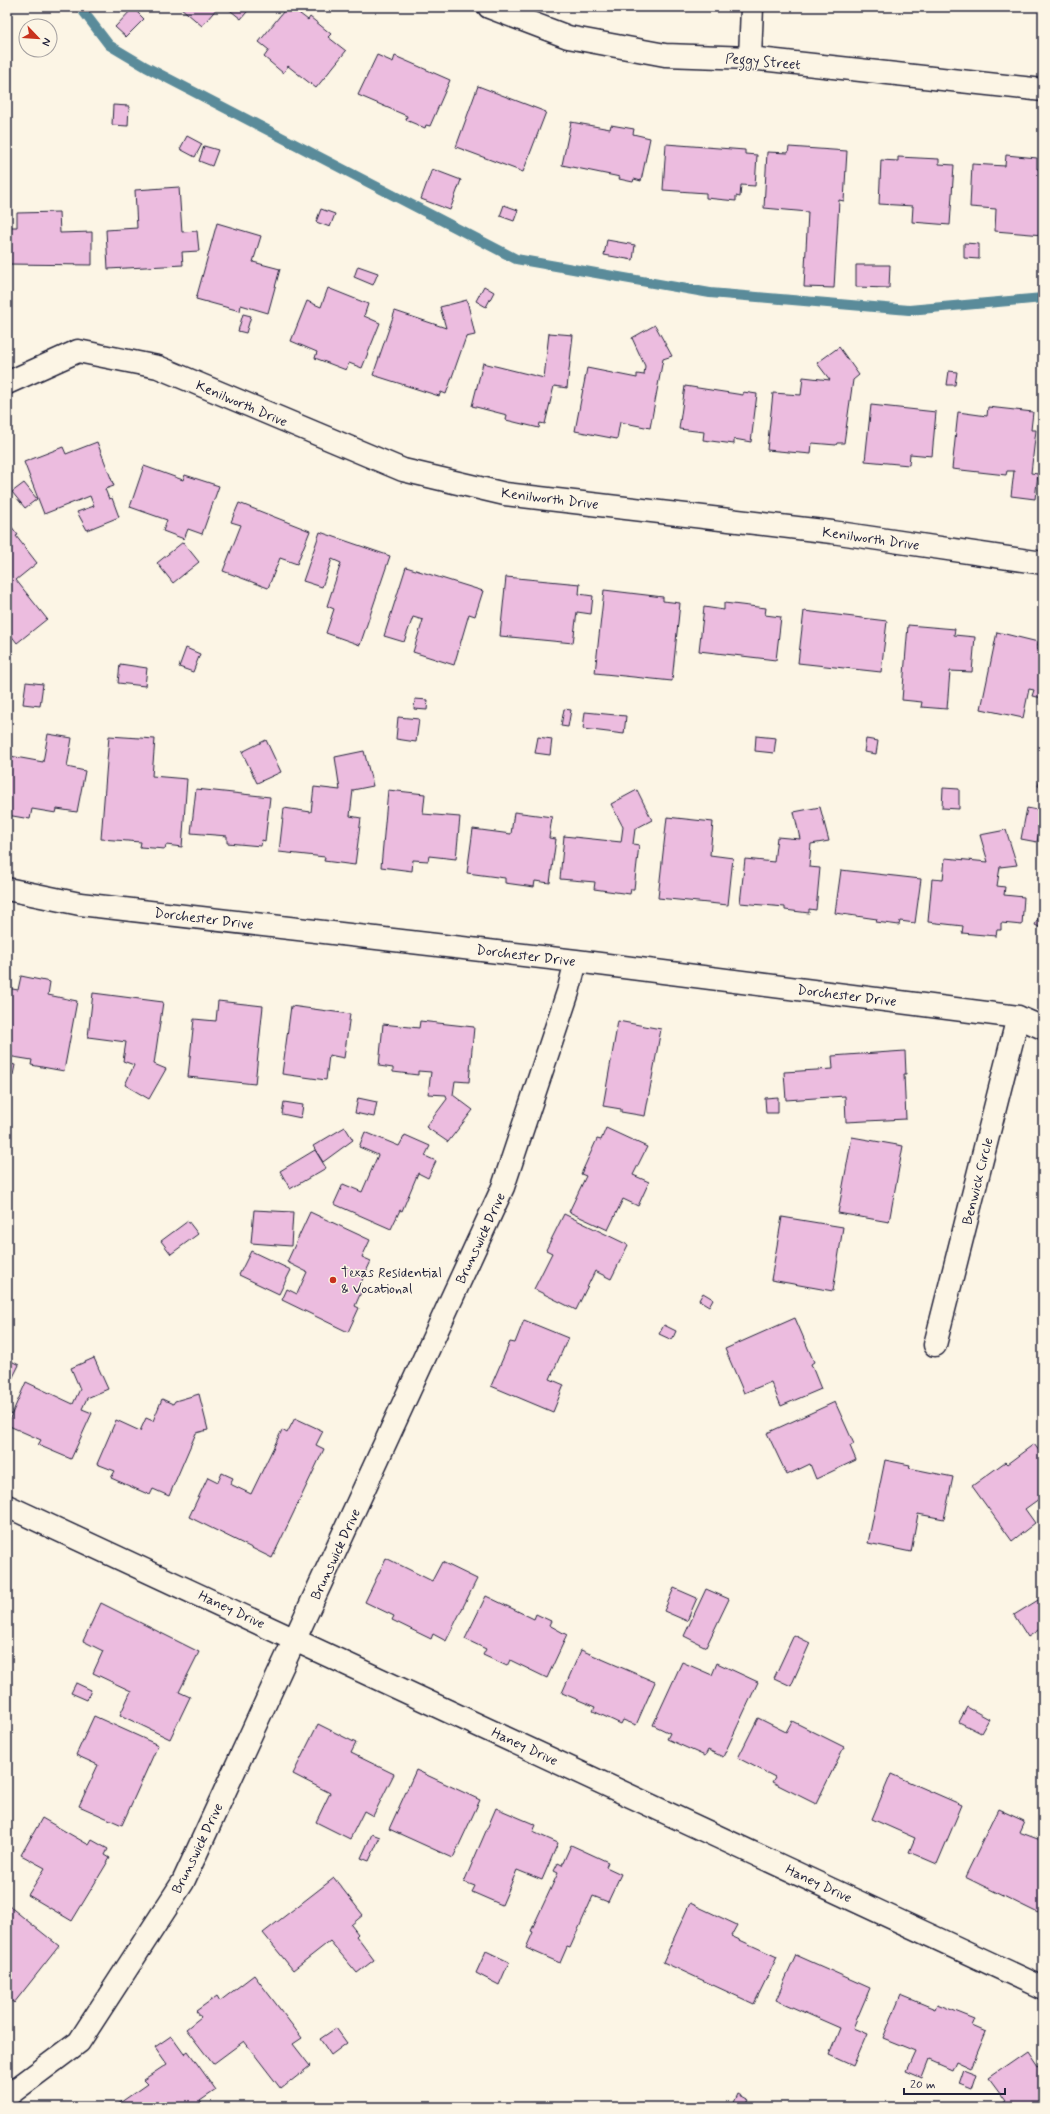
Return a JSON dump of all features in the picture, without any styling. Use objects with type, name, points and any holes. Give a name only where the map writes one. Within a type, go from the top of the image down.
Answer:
[{"type":"street","name":"Peggy Street","points":[[489,7],[568,37],[665,55],[750,58],[1043,90]]},
{"type":"street","points":[[750,58],[752,7]]},
{"type":"street","name":"Kenilworth Drive","points":[[7,383],[78,351],[158,367],[403,470],[505,494],[832,532],[1043,563]]},
{"type":"street","name":"Dorchester Drive","points":[[7,889],[80,904],[576,960],[1018,1017],[1043,1028]]},
{"type":"street","name":"Brunswick Drive","points":[[7,2096],[79,2042],[183,1882],[503,1187],[568,992],[576,960]]},
{"type":"street","name":"Benwick Circle","points":[[935,1345],[1018,1017]]},
{"type":"street","name":"Haney Drive","points":[[7,1506],[296,1639],[1043,1988]]},
{"type":"building","points":[[180,7],[218,7],[202,26]]},
{"type":"building","points":[[226,7],[251,7],[241,19]]},
{"type":"building","points":[[287,7],[291,7],[308,20],[310,17],[331,34],[328,37],[346,51],[316,88],[288,66],[283,73],[264,57],[269,50],[259,42]]},
{"type":"building","points":[[133,8],[144,19],[126,37],[115,27]]},
{"type":"building","points":[[377,55],[393,62],[395,56],[450,80],[430,126],[426,125],[425,128],[406,120],[407,116],[358,95]]},
{"type":"building","points":[[478,86],[546,112],[523,172],[456,147]]},
{"type":"building","points":[[113,105],[129,106],[128,126],[112,125]]},
{"type":"building","points":[[571,122],[610,129],[611,125],[634,129],[633,134],[650,138],[641,181],[634,179],[633,182],[619,179],[620,177],[562,165]]},
{"type":"building","points":[[187,136],[202,144],[195,157],[180,149]]},
{"type":"building","points":[[666,144],[745,150],[745,154],[757,155],[755,186],[741,185],[740,197],[736,196],[736,201],[706,198],[706,193],[663,190]]},
{"type":"building","points":[[204,146],[218,150],[212,166],[199,161]]},
{"type":"building","points":[[789,147],[847,151],[844,201],[839,200],[834,288],[804,287],[808,212],[764,208],[767,152],[788,153]]},
{"type":"building","points":[[1006,155],[1037,158],[1037,169],[1043,169],[1043,235],[995,231],[996,209],[970,207],[972,164],[1005,166]]},
{"type":"building","points":[[898,157],[939,159],[939,164],[954,165],[950,225],[912,222],[913,206],[879,204],[881,160],[898,161]]},
{"type":"building","points":[[432,169],[461,180],[450,210],[421,199]]},
{"type":"building","points":[[179,187],[182,232],[197,231],[199,251],[182,252],[183,265],[108,269],[106,230],[137,228],[135,190]]},
{"type":"building","points":[[504,205],[518,210],[514,221],[500,216]]},
{"type":"building","points":[[321,209],[335,214],[330,227],[316,222]]},
{"type":"building","points":[[59,212],[60,233],[92,232],[92,265],[7,264],[7,227],[17,227],[17,213]]},
{"type":"building","points":[[217,223],[261,236],[253,262],[280,269],[268,313],[241,305],[240,311],[196,299]]},
{"type":"building","points":[[607,240],[635,245],[633,260],[604,255]]},
{"type":"building","points":[[964,243],[979,244],[979,259],[964,258]]},
{"type":"building","points":[[856,265],[890,265],[889,288],[856,287]]},
{"type":"building","points":[[358,266],[378,273],[373,285],[354,277]]},
{"type":"building","points":[[484,286],[494,292],[486,307],[476,301]]},
{"type":"building","points":[[328,288],[368,304],[364,316],[380,323],[362,368],[349,363],[346,370],[315,358],[317,352],[291,341],[307,301],[321,307]]},
{"type":"building","points":[[467,300],[475,335],[466,337],[446,394],[441,392],[439,396],[373,375],[395,311],[446,328],[440,307]]},
{"type":"building","points":[[243,314],[251,316],[246,333],[238,331]]},
{"type":"building","points":[[655,325],[672,356],[663,359],[650,428],[620,422],[617,439],[575,431],[587,368],[637,378],[637,374],[644,375],[645,366],[632,338]]},
{"type":"building","points":[[549,333],[573,335],[567,388],[554,386],[545,424],[540,423],[539,428],[506,420],[507,415],[472,406],[483,363],[544,378]]},
{"type":"building","points":[[839,347],[859,375],[853,380],[844,443],[837,443],[836,445],[812,443],[811,454],[767,450],[773,393],[801,395],[803,377],[830,380],[817,363]]},
{"type":"building","points":[[949,371],[957,372],[955,385],[947,385]]},
{"type":"building","points":[[685,386],[743,395],[743,392],[757,394],[751,442],[734,439],[734,444],[703,440],[704,432],[679,429]]},
{"type":"building","points":[[871,405],[936,412],[932,456],[910,454],[909,465],[865,461]]},
{"type":"building","points":[[988,407],[1033,412],[1031,430],[1036,430],[1031,473],[1038,474],[1035,499],[1011,496],[1014,471],[1007,471],[1006,475],[952,469],[958,412],[987,416]]},
{"type":"building","points":[[97,442],[114,486],[105,489],[109,499],[112,498],[119,517],[87,530],[77,512],[94,506],[90,496],[44,514],[24,462],[63,447],[66,454]]},
{"type":"building","points":[[144,466],[183,480],[185,475],[219,486],[202,534],[188,529],[184,539],[163,531],[167,520],[130,507]]},
{"type":"building","points":[[24,483],[37,499],[25,508],[12,492]]},
{"type":"building","points":[[239,503],[310,531],[297,564],[280,558],[268,588],[223,571],[241,525],[231,522]]},
{"type":"building","points":[[7,521],[18,535],[16,536],[37,563],[16,580],[47,619],[17,643],[7,630]]},
{"type":"building","points":[[320,532],[390,556],[360,645],[326,633],[334,609],[327,606],[341,563],[332,559],[322,587],[303,581]]},
{"type":"building","points":[[183,542],[199,562],[173,583],[157,563]]},
{"type":"building","points":[[406,567],[483,591],[475,616],[469,614],[454,665],[413,652],[423,620],[413,617],[404,642],[384,636]]},
{"type":"building","points":[[506,577],[580,584],[579,594],[593,596],[591,614],[577,612],[573,643],[500,636]]},
{"type":"building","points":[[604,590],[663,597],[663,601],[680,603],[672,681],[595,673]]},
{"type":"building","points":[[724,603],[766,608],[765,615],[781,617],[776,660],[699,651],[704,607],[724,610]]},
{"type":"building","points":[[804,611],[887,621],[881,672],[798,663]]},
{"type":"building","points":[[908,625],[955,629],[954,635],[975,637],[972,672],[950,671],[947,709],[921,707],[922,702],[902,700]]},
{"type":"building","points":[[997,632],[1038,642],[1037,649],[1043,651],[1043,698],[1032,696],[1034,690],[1029,689],[1023,718],[981,709]]},
{"type":"building","points":[[186,648],[200,654],[193,672],[179,667]]},
{"type":"building","points":[[120,664],[147,668],[145,686],[118,683]]},
{"type":"building","points":[[26,682],[43,684],[40,706],[23,704]]},
{"type":"building","points":[[415,699],[428,700],[427,710],[414,709]]},
{"type":"building","points":[[564,709],[571,710],[568,727],[561,726]]},
{"type":"building","points":[[585,712],[626,716],[624,734],[583,729]]},
{"type":"building","points":[[398,717],[419,719],[416,742],[396,739]]},
{"type":"building","points":[[48,734],[72,738],[67,767],[85,771],[77,812],[57,809],[56,813],[32,809],[30,819],[7,815],[7,771],[10,756],[43,762]]},
{"type":"building","points":[[109,736],[155,739],[152,776],[187,779],[182,847],[166,845],[165,849],[140,847],[141,842],[101,839]]},
{"type":"building","points":[[756,736],[776,738],[774,753],[755,751]]},
{"type":"building","points":[[538,737],[552,739],[550,755],[535,753]]},
{"type":"building","points":[[866,739],[878,741],[876,754],[864,752]]},
{"type":"building","points":[[266,740],[281,772],[257,783],[242,752]]},
{"type":"building","points":[[364,751],[373,786],[353,790],[350,816],[361,818],[355,865],[324,861],[325,857],[279,852],[284,808],[311,812],[314,787],[340,790],[335,757]]},
{"type":"building","points":[[1043,770],[1043,787],[1038,786]]},
{"type":"building","points":[[943,788],[959,789],[959,809],[942,808]]},
{"type":"building","points":[[196,789],[270,797],[265,841],[262,840],[261,846],[227,843],[227,836],[191,833]]},
{"type":"building","points":[[388,790],[425,794],[423,814],[460,817],[456,859],[429,856],[428,861],[413,860],[412,871],[381,867]]},
{"type":"building","points":[[637,790],[652,820],[635,829],[633,844],[639,845],[634,889],[631,889],[630,894],[594,889],[595,882],[560,879],[564,836],[621,842],[623,827],[611,804]]},
{"type":"building","points":[[820,807],[829,841],[811,844],[809,867],[820,868],[816,910],[809,909],[809,913],[785,910],[785,907],[740,903],[745,859],[774,862],[777,837],[800,839],[794,812]]},
{"type":"building","points":[[1027,808],[1043,811],[1037,842],[1021,839]]},
{"type":"building","points":[[514,812],[552,817],[549,838],[556,839],[550,883],[535,881],[534,887],[505,883],[505,878],[467,873],[473,829],[511,834]]},
{"type":"building","points":[[667,817],[713,822],[710,855],[733,858],[728,905],[658,898]]},
{"type":"building","points":[[1006,830],[1017,865],[1000,867],[997,886],[1005,887],[1004,895],[1024,897],[1022,925],[1001,923],[1001,930],[997,930],[996,936],[962,933],[963,926],[928,922],[932,879],[943,880],[945,858],[988,862],[980,835]]},
{"type":"building","points":[[841,870],[921,879],[915,923],[900,921],[899,925],[876,922],[877,919],[835,913]]},
{"type":"building","points":[[1043,908],[1043,929],[1035,925]]},
{"type":"building","points":[[21,976],[50,982],[48,995],[77,1001],[64,1071],[31,1065],[32,1060],[7,1056],[7,988],[18,990]]},
{"type":"building","points":[[93,993],[163,1002],[154,1064],[166,1069],[149,1099],[125,1085],[134,1065],[123,1061],[126,1042],[88,1037]]},
{"type":"building","points":[[218,1001],[263,1006],[255,1084],[188,1077],[194,1019],[216,1021]]},
{"type":"building","points":[[291,1006],[350,1014],[344,1058],[329,1055],[326,1080],[282,1074]]},
{"type":"building","points":[[420,1021],[474,1027],[469,1082],[455,1081],[453,1095],[473,1110],[448,1142],[426,1127],[447,1099],[446,1095],[428,1094],[431,1072],[418,1071],[418,1075],[393,1072],[393,1068],[379,1066],[383,1024],[419,1028]]},
{"type":"building","points":[[618,1021],[661,1029],[645,1116],[621,1112],[621,1109],[603,1106]]},
{"type":"building","points":[[905,1051],[906,1074],[904,1074],[906,1119],[846,1122],[845,1096],[786,1100],[784,1072],[833,1069],[832,1056]]},
{"type":"building","points":[[7,1063],[15,1065],[13,1075],[7,1074]]},
{"type":"building","points":[[778,1097],[778,1113],[766,1113],[765,1098]]},
{"type":"building","points":[[358,1098],[377,1102],[374,1117],[355,1113]]},
{"type":"building","points":[[284,1102],[303,1105],[301,1118],[282,1114]]},
{"type":"building","points":[[345,1127],[353,1140],[323,1162],[313,1146]]},
{"type":"building","points":[[606,1128],[647,1147],[633,1175],[649,1182],[638,1206],[623,1199],[608,1230],[569,1212],[586,1176],[581,1174],[597,1139],[601,1140]]},
{"type":"building","points":[[365,1132],[399,1146],[405,1135],[430,1146],[425,1156],[436,1161],[428,1178],[418,1173],[402,1211],[400,1210],[391,1229],[334,1204],[343,1184],[362,1192],[378,1155],[359,1147]]},
{"type":"building","points":[[852,1137],[903,1146],[889,1222],[838,1213]]},
{"type":"building","points":[[315,1150],[326,1168],[290,1189],[280,1171]]},
{"type":"building","points":[[254,1210],[293,1212],[291,1246],[251,1243]]},
{"type":"building","name":"Texas Residential & Vocational","points":[[310,1212],[370,1240],[362,1257],[371,1261],[358,1289],[362,1290],[355,1306],[359,1308],[348,1332],[282,1300],[287,1289],[297,1294],[307,1272],[287,1262]]},
{"type":"building","points":[[564,1214],[628,1245],[611,1279],[595,1271],[576,1310],[534,1289],[552,1253],[546,1250]]},
{"type":"building","points":[[782,1217],[843,1227],[833,1291],[771,1280]]},
{"type":"building","points":[[188,1221],[198,1234],[171,1254],[161,1241]]},
{"type":"building","points":[[251,1251],[291,1270],[279,1294],[239,1275]]},
{"type":"building","points":[[703,1293],[713,1299],[709,1306],[699,1300]]},
{"type":"building","points":[[795,1318],[814,1362],[811,1364],[821,1389],[781,1406],[771,1382],[744,1393],[725,1349]]},
{"type":"building","points":[[524,1320],[568,1338],[550,1379],[564,1385],[553,1412],[491,1386],[510,1342],[515,1343]]},
{"type":"building","points":[[664,1325],[676,1331],[672,1340],[659,1334]]},
{"type":"building","points":[[94,1358],[108,1389],[87,1398],[82,1409],[92,1413],[71,1459],[38,1445],[41,1440],[7,1425],[26,1382],[73,1404],[80,1389],[71,1368]]},
{"type":"building","points":[[7,1359],[19,1365],[7,1389]]},
{"type":"building","points":[[199,1394],[208,1430],[196,1433],[169,1496],[153,1489],[150,1495],[111,1478],[115,1471],[97,1464],[116,1420],[140,1431],[146,1418],[153,1421],[162,1399],[173,1404],[175,1401]]},
{"type":"building","points":[[835,1402],[854,1444],[850,1446],[856,1460],[816,1479],[810,1464],[787,1475],[767,1433]]},
{"type":"building","points":[[295,1418],[323,1431],[316,1445],[324,1449],[272,1558],[189,1517],[208,1477],[218,1482],[222,1473],[233,1478],[230,1484],[251,1494],[282,1430],[287,1433]]},
{"type":"building","points":[[1034,1444],[1043,1456],[1043,1496],[1025,1509],[1035,1523],[1012,1541],[972,1486],[1005,1462],[1007,1464]]},
{"type":"building","points":[[885,1460],[910,1465],[909,1468],[953,1477],[944,1519],[918,1514],[911,1552],[868,1543]]},
{"type":"building","points":[[386,1558],[432,1581],[442,1562],[477,1579],[446,1641],[433,1634],[431,1639],[392,1620],[394,1616],[365,1602]]},
{"type":"building","points":[[674,1588],[697,1598],[687,1621],[664,1611]]},
{"type":"building","points":[[706,1589],[729,1599],[706,1647],[684,1636]]},
{"type":"building","points":[[486,1596],[534,1619],[536,1614],[551,1621],[549,1625],[567,1635],[547,1678],[510,1660],[507,1666],[483,1655],[486,1649],[465,1639]]},
{"type":"building","points":[[1043,1597],[1043,1627],[1028,1637],[1014,1615]]},
{"type":"building","points":[[101,1603],[199,1652],[179,1692],[190,1697],[170,1739],[120,1715],[131,1691],[93,1673],[103,1651],[83,1641]]},
{"type":"building","points":[[794,1635],[810,1643],[791,1686],[774,1678]]},
{"type":"building","points":[[581,1650],[655,1682],[636,1725],[623,1720],[621,1724],[593,1711],[595,1707],[562,1693]]},
{"type":"building","points":[[682,1662],[712,1675],[717,1663],[758,1682],[723,1757],[708,1750],[705,1756],[667,1739],[670,1733],[653,1725]]},
{"type":"building","points":[[76,1683],[91,1690],[87,1700],[71,1693]]},
{"type":"building","points":[[967,1707],[989,1719],[981,1733],[959,1722]]},
{"type":"building","points":[[94,1716],[158,1745],[122,1825],[79,1806],[98,1765],[76,1755]]},
{"type":"building","points":[[758,1718],[786,1732],[792,1721],[844,1747],[816,1804],[772,1782],[775,1777],[738,1758]]},
{"type":"building","points":[[318,1724],[356,1743],[351,1753],[394,1774],[373,1816],[364,1811],[350,1839],[316,1822],[330,1793],[293,1774]]},
{"type":"building","points":[[416,1770],[480,1800],[453,1858],[389,1829]]},
{"type":"building","points":[[891,1774],[962,1805],[937,1864],[909,1852],[915,1838],[872,1819]]},
{"type":"building","points":[[496,1808],[536,1825],[533,1832],[558,1843],[542,1880],[517,1870],[502,1905],[472,1892],[475,1886],[464,1882]]},
{"type":"building","points":[[998,1809],[1024,1821],[1019,1832],[1043,1841],[1043,1902],[1038,1913],[965,1877]]},
{"type":"building","points":[[42,1818],[89,1845],[92,1840],[108,1849],[105,1855],[110,1858],[72,1921],[28,1895],[45,1868],[21,1855]]},
{"type":"building","points":[[372,1834],[380,1837],[369,1861],[361,1858]]},
{"type":"building","points":[[571,1845],[608,1862],[606,1867],[621,1874],[608,1902],[593,1896],[570,1948],[567,1947],[560,1963],[526,1948],[533,1932],[531,1931],[558,1873],[554,1871],[558,1863],[562,1865]]},
{"type":"building","points":[[334,1878],[363,1915],[351,1925],[358,1934],[356,1936],[374,1960],[357,1973],[330,1941],[293,1970],[263,1933]]},
{"type":"building","points":[[690,1903],[737,1925],[731,1936],[777,1957],[754,2004],[663,1962]]},
{"type":"building","points":[[9,1906],[59,1946],[14,2003],[7,1997],[7,1909]]},
{"type":"building","points":[[486,1951],[509,1962],[499,1985],[476,1973]]},
{"type":"building","points":[[796,1955],[870,1988],[853,2028],[867,2034],[853,2066],[829,2055],[840,2028],[776,2000]]},
{"type":"building","points":[[254,1975],[302,2038],[293,2044],[310,2066],[281,2089],[244,2041],[213,2064],[186,2029],[201,2017],[196,2011],[217,1996],[220,2001]]},
{"type":"building","points":[[901,1995],[935,2009],[937,2004],[975,2019],[972,2026],[986,2032],[971,2068],[956,2061],[952,2070],[929,2060],[922,2078],[906,2071],[915,2051],[883,2038]]},
{"type":"building","points":[[336,2028],[347,2043],[331,2055],[320,2039]]},
{"type":"building","points":[[171,2036],[184,2054],[188,2051],[216,2090],[200,2101],[204,2107],[114,2107],[147,2084],[143,2080],[167,2064],[155,2047]]},
{"type":"building","points":[[1028,2051],[1038,2066],[1043,2063],[1043,2107],[997,2107],[1006,2101],[989,2078]]},
{"type":"building","points":[[964,2069],[977,2074],[972,2089],[959,2084]]},
{"type":"building","points":[[738,2094],[749,2100],[745,2107],[732,2107]]},
{"type":"waterway","points":[[80,7],[109,45],[146,67],[516,259],[710,293],[909,310],[1043,298]]},
{"type":"place","name":"Texas Residential & Vocational","points":[[333,1280]]}]
